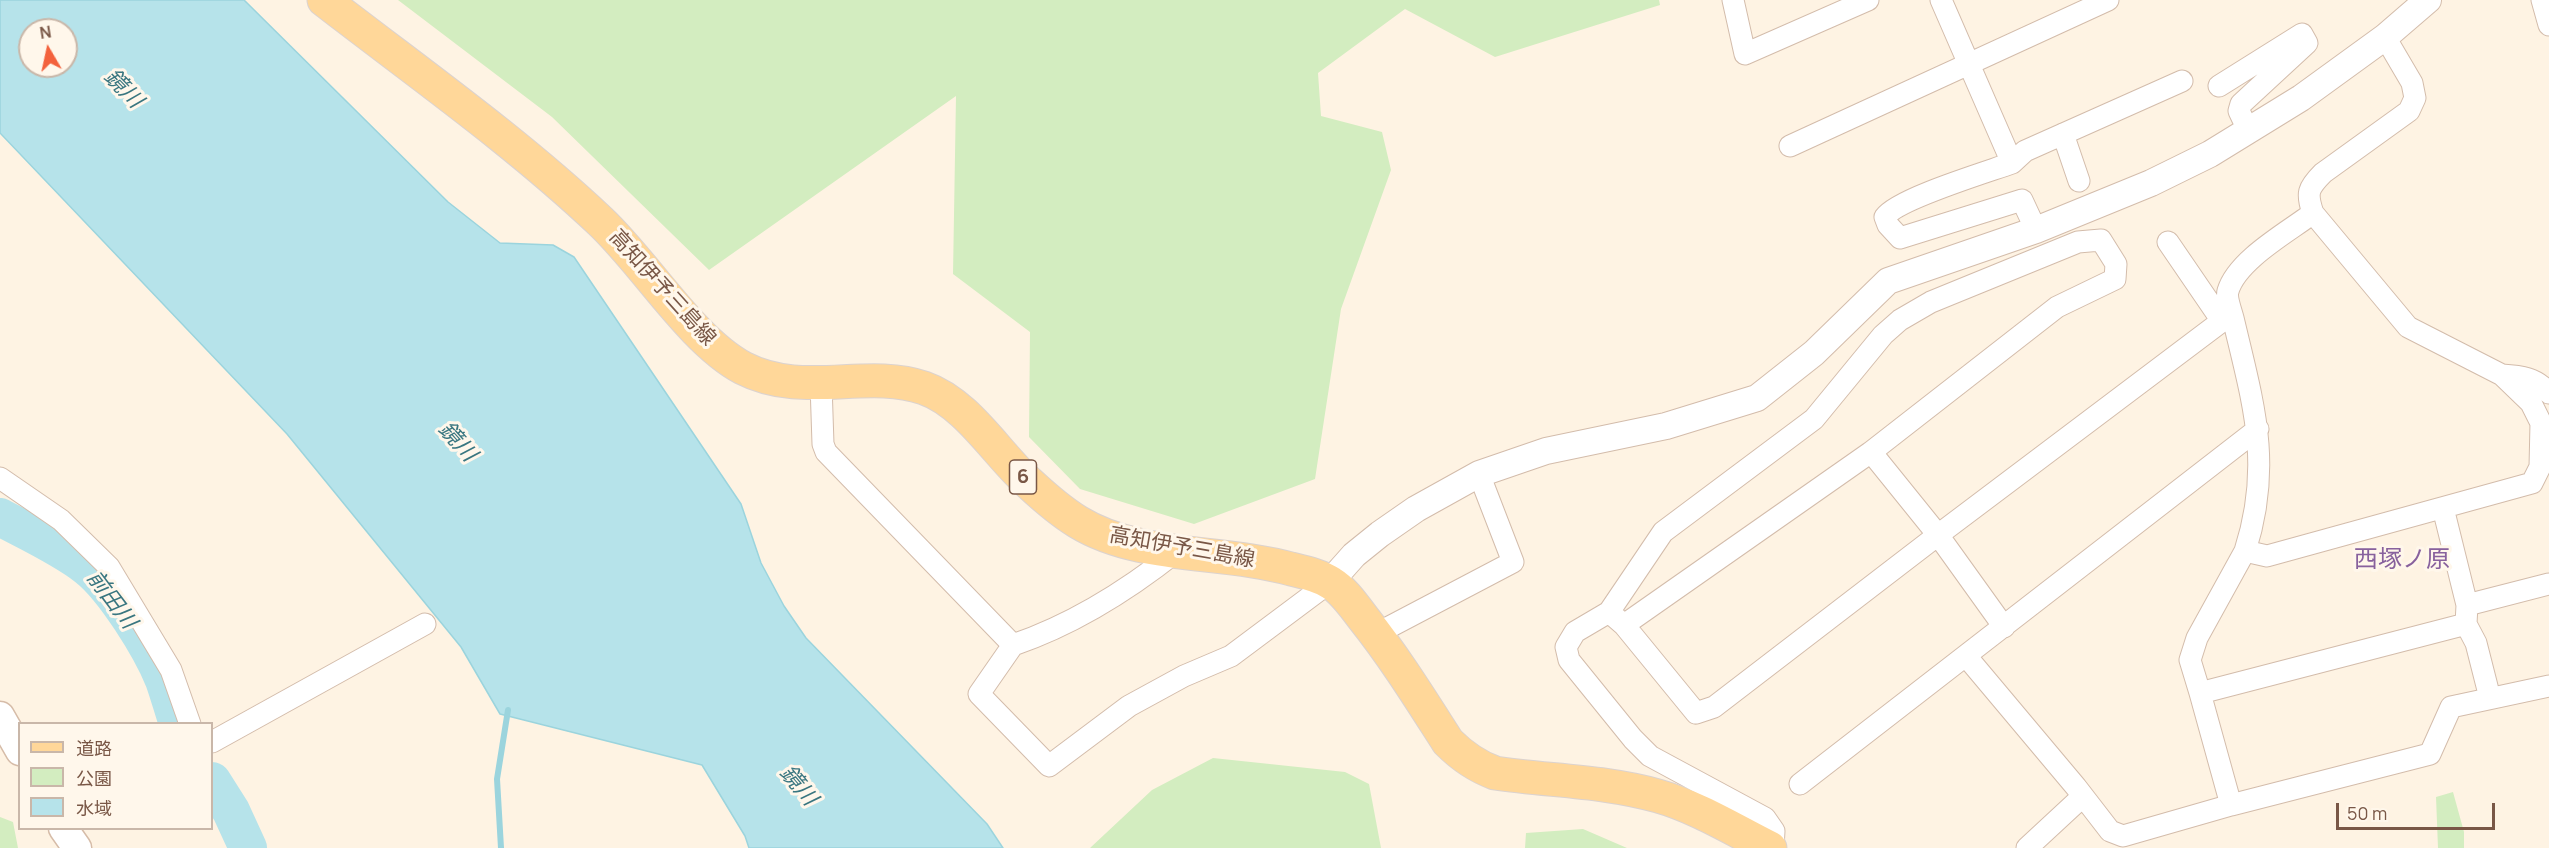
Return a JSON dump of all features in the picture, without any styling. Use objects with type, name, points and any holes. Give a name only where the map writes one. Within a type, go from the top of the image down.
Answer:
[{"type":"main road","name":"高知伊予三島線","points":[[324,0],[512,144],[568,192],[604,225],[696,330],[744,369],[790,383],[868,382],[925,388],[968,417],[1027,482],[1076,521],[1107,537],[1177,551],[1274,564],[1330,582],[1344,594],[1376,634],[1448,742],[1461,755],[1478,766],[1495,773],[1635,790],[1661,797],[1684,805],[1772,848]]},
{"type":"main road","points":[[0,716],[18,748]]},
{"type":"main road","points":[[64,830],[77,848]]},
{"type":"street","points":[[1733,0],[1745,54],[1868,0]]},
{"type":"street","points":[[1941,0],[2012,162]]},
{"type":"street","points":[[1791,146],[2108,0]]},
{"type":"street","points":[[1177,551],[1147,575],[1049,633],[1012,645],[979,694],[1049,766],[1129,706],[1184,676],[1231,656],[1330,582],[1354,555],[1380,534],[1416,509],[1479,474],[1546,451],[1666,426],[1757,398],[1814,353],[1888,281],[2036,230],[2151,183],[2210,154],[2301,98],[2385,37],[2428,0]]},
{"type":"street","points":[[2542,0],[2549,25]]},
{"type":"street","points":[[2219,86],[2302,34],[2307,43],[2241,104],[2239,111],[2248,130]]},
{"type":"street","points":[[2245,551],[2267,556],[2532,483],[2540,467],[2541,423],[2532,404],[2502,375],[2409,327],[2313,213],[2308,198],[2311,185],[2323,173],[2409,111],[2415,98],[2412,83],[2385,37]]},
{"type":"street","points":[[2036,230],[2022,200],[1900,238],[1888,225],[1886,218],[1890,211],[1908,201],[2012,162],[2025,151],[2182,81]]},
{"type":"street","points":[[2063,135],[2079,181]]},
{"type":"street","points":[[2231,805],[2190,660],[2197,638],[2245,551],[2254,524],[2258,498],[2260,455],[2258,429],[2228,319],[2227,293],[2235,278],[2249,261],[2313,213]]},
{"type":"street","points":[[1616,619],[1663,532],[1814,419],[1883,334],[1900,320],[1931,302],[2078,242],[2101,240],[2116,264],[2115,279],[2057,307],[1871,452],[1616,619],[1575,632],[1566,647],[1569,660],[1633,739],[1650,756],[1765,818],[1774,831],[1772,848]]},
{"type":"street","points":[[2168,242],[2228,319]]},
{"type":"street","points":[[1616,619],[1696,713],[1714,707],[1938,535],[2228,319]]},
{"type":"street","points":[[2502,375],[2521,376],[2540,383],[2549,393]]},
{"type":"street","points":[[821,384],[823,444],[826,452],[1012,645]]},
{"type":"street","points":[[1800,784],[2258,429]]},
{"type":"street","points":[[1871,452],[1938,535],[2004,627]]},
{"type":"street","points":[[1376,634],[1513,562],[1479,474]]},
{"type":"street","points":[[0,478],[61,520],[109,567],[171,670],[190,722]]},
{"type":"street","points":[[2443,508],[2466,614],[2490,698]]},
{"type":"street","points":[[2200,693],[2466,614],[2549,584]]},
{"type":"street","points":[[213,741],[425,624]]},
{"type":"street","points":[[1966,656],[2110,831],[2122,842],[2231,805],[2430,754],[2451,707],[2490,698],[2511,696],[2549,686]]},
{"type":"street","points":[[2027,848],[2082,796]]},
{"type":"green space","points":[[398,0],[1659,0],[1660,5],[1495,57],[1405,9],[1318,73],[1321,116],[1382,132],[1391,170],[1341,309],[1315,479],[1194,524],[1080,489],[1029,437],[1030,332],[953,274],[956,96],[709,270],[552,117]]},
{"type":"green space","points":[[1213,758],[1345,772],[1369,784],[1381,848],[1090,848],[1152,790]]},
{"type":"green space","points":[[2453,792],[2464,832],[2464,848],[2438,848],[2436,797]]},
{"type":"green space","points":[[0,817],[13,822],[18,848],[0,848]]},
{"type":"green space","points":[[1583,829],[1627,848],[1525,848],[1526,833]]},
{"type":"water","name":"鏡川","points":[[0,0],[244,0],[448,202],[500,243],[553,245],[574,257],[741,504],[761,563],[784,606],[806,638],[987,824],[1003,848],[749,848],[745,836],[702,765],[500,714],[461,647],[287,434],[0,133]]},
{"type":"waterway","name":"前田川","points":[[0,517],[78,560],[109,589],[131,619],[158,667],[177,722]]},
{"type":"waterway","points":[[501,848],[497,779],[508,710]]},
{"type":"waterway","name":"前田川","points":[[213,783],[231,811],[248,848]]},
{"type":"district","name":"西塚ノ原","points":[[2402,560]]}]
